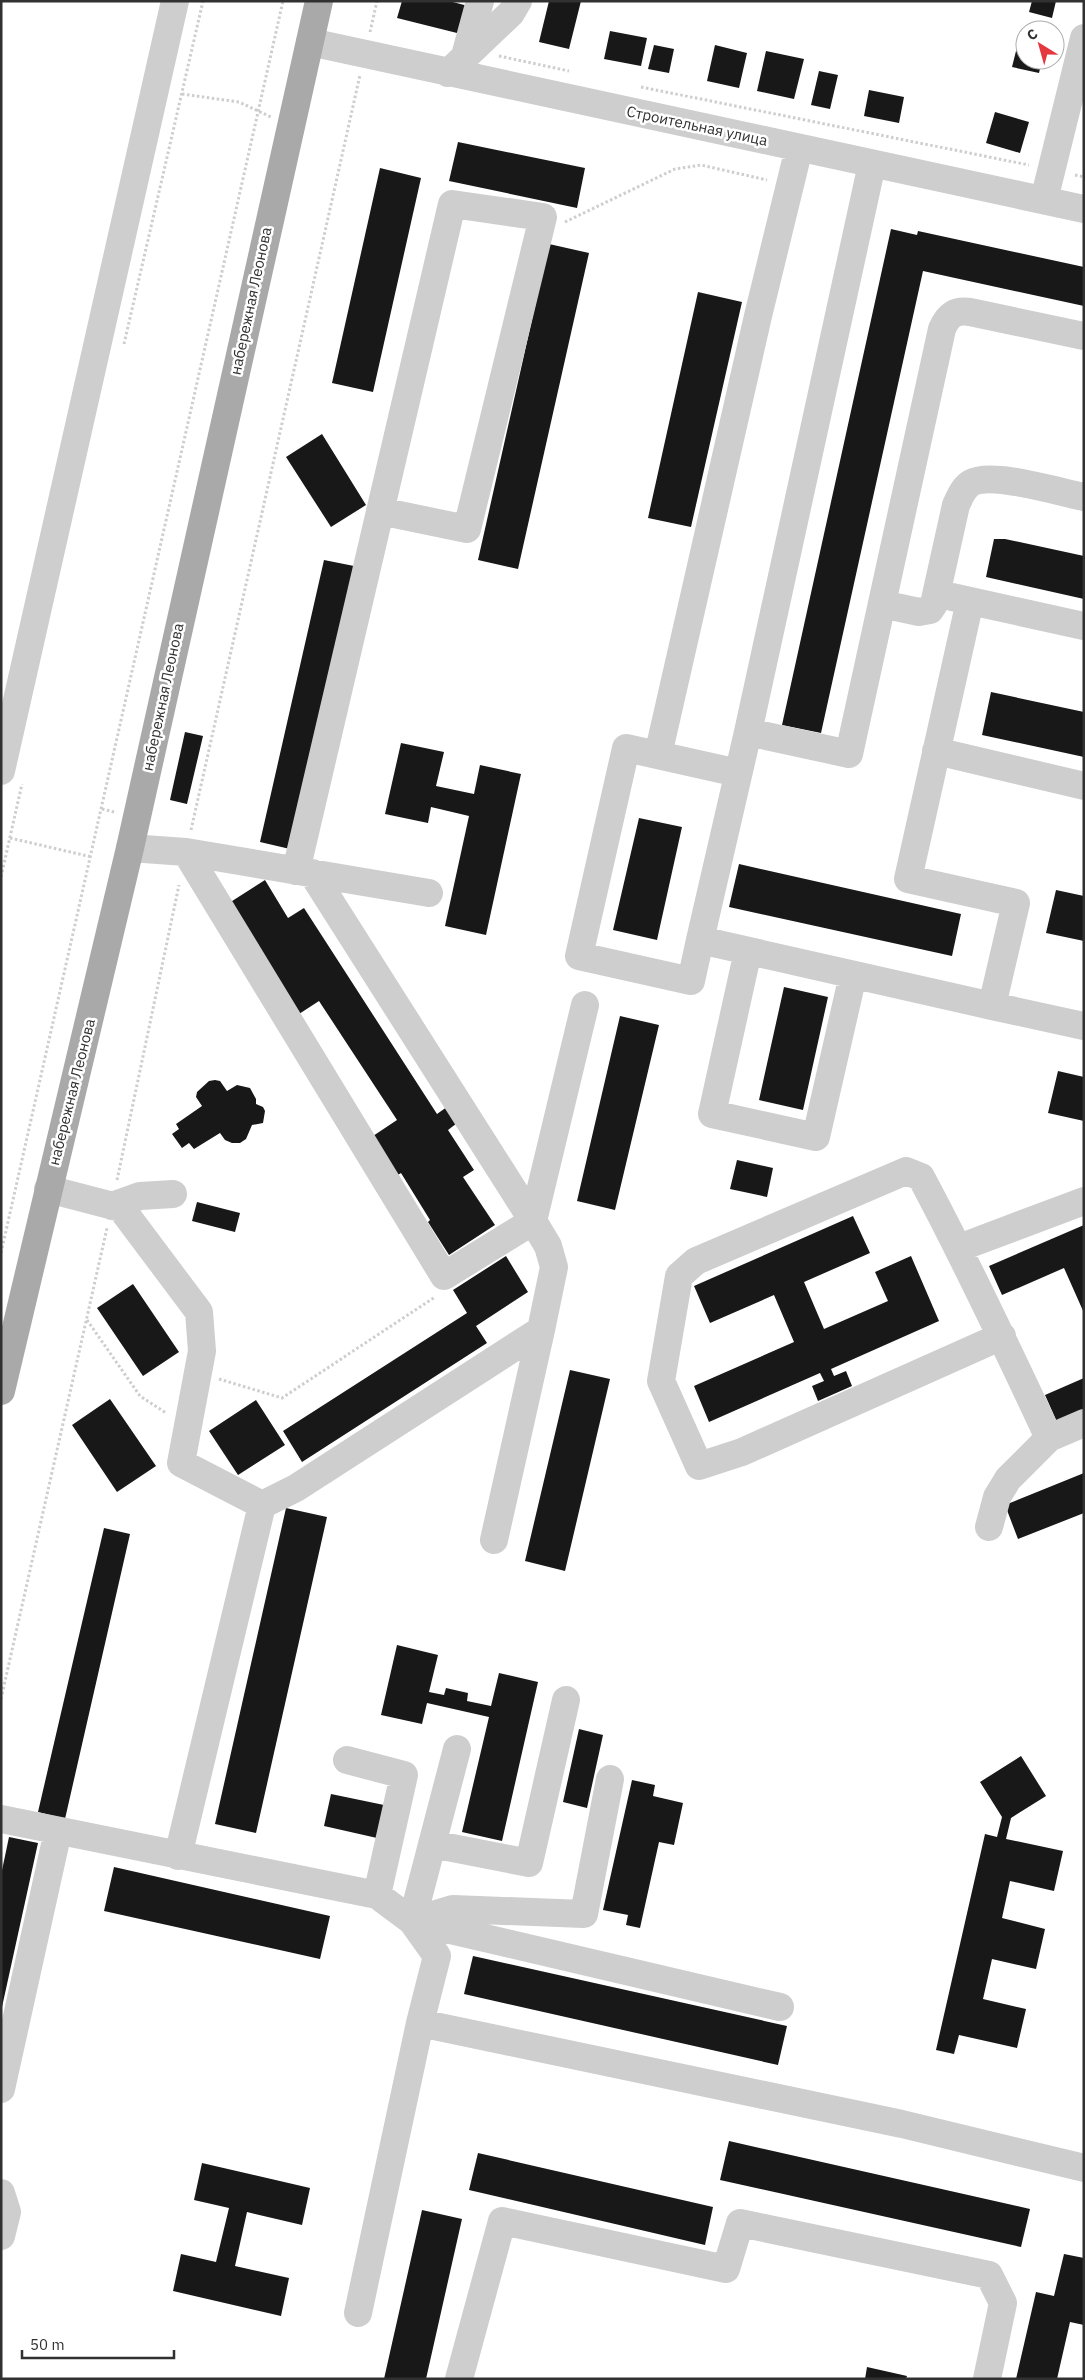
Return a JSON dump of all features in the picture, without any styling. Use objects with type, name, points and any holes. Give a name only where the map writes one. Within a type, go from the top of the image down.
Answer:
[{"type":"main road","name":"набережная Леонова","points":[[1,1391],[130,848],[319,1]]},
{"type":"street","points":[[1,771],[175,1]]},
{"type":"street","points":[[462,60],[480,1]]},
{"type":"street","points":[[462,60],[511,13],[518,1]]},
{"type":"street","points":[[1044,200],[1084,38]]},
{"type":"street","name":"Строительная улица","points":[[310,42],[364,54],[462,60],[799,148],[1084,209]]},
{"type":"street","points":[[658,755],[758,316],[799,148]]},
{"type":"street","points":[[738,773],[626,748],[579,956],[691,981],[748,732],[872,164]]},
{"type":"street","points":[[380,512],[467,530],[543,217],[452,204],[380,512],[304,872],[533,1221],[548,1246],[554,1266],[494,1540]]},
{"type":"street","points":[[748,732],[849,754],[942,329],[947,318],[960,311],[970,312],[1084,336]]},
{"type":"street","points":[[882,604],[925,612],[930,610],[936,594],[956,505],[962,492],[970,483],[983,478],[998,478],[1084,497]]},
{"type":"street","points":[[936,594],[1084,626]]},
{"type":"street","points":[[970,601],[908,879],[1016,903],[992,1006]]},
{"type":"street","points":[[936,751],[1084,786]]},
{"type":"street","points":[[130,848],[186,852],[429,893]]},
{"type":"street","points":[[186,852],[444,1276],[533,1221],[585,1005]]},
{"type":"street","points":[[700,940],[1084,1026]]},
{"type":"street","points":[[748,951],[712,1114],[816,1138],[853,975]]},
{"type":"street","points":[[1002,1336],[742,1452],[699,1466],[661,1381],[679,1276],[696,1261],[906,1171],[921,1177],[959,1248],[1002,1336],[1050,1438]]},
{"type":"street","points":[[48,1189],[121,1208],[199,1312],[202,1351],[180,1463],[262,1505]]},
{"type":"street","points":[[112,1206],[140,1196],[173,1194]]},
{"type":"street","points":[[959,1248],[1084,1201]]},
{"type":"street","points":[[178,1856],[262,1505],[296,1488],[541,1330]]},
{"type":"street","points":[[988,1527],[997,1497],[1008,1479],[1050,1438],[1084,1422]]},
{"type":"street","points":[[432,1844],[529,1863],[566,1700]]},
{"type":"street","points":[[412,1921],[457,1749]]},
{"type":"street","points":[[347,1760],[404,1775],[377,1895]]},
{"type":"street","points":[[412,1921],[453,1909],[584,1914],[610,1779]]},
{"type":"street","points":[[1,1819],[377,1895],[412,1921],[437,1956],[420,2023],[358,2313]]},
{"type":"street","points":[[1,2089],[58,1831]]},
{"type":"street","points":[[412,1921],[780,2007]]},
{"type":"street","points":[[420,2023],[902,2124],[1084,2168]]},
{"type":"street","points":[[1,2193],[7,2212],[1,2236]]},
{"type":"street","points":[[459,2379],[502,2221],[726,2269],[740,2223],[989,2274],[1003,2304],[986,2379]]},
{"type":"path","points":[[1,1253],[92,857],[283,1]]},
{"type":"path","points":[[1,1699],[112,1206],[186,852],[377,1]]},
{"type":"path","points":[[462,60],[578,73]]},
{"type":"path","points":[[636,86],[1084,177]]},
{"type":"path","points":[[182,94],[239,102],[257,112],[290,125]]},
{"type":"path","points":[[538,236],[675,169],[701,164],[790,185]]},
{"type":"path","points":[[10,838],[92,857]]},
{"type":"path","points":[[198,1373],[282,1398],[437,1295],[444,1276]]},
{"type":"path","points":[[87,1319],[140,1396],[188,1426]]},
{"type":"building","points":[[402,1],[449,1],[468,6],[461,34],[397,18]]},
{"type":"building","points":[[549,1],[581,1],[569,49],[539,42]]},
{"type":"building","points":[[1032,1],[1056,1],[1052,18],[1029,12]]},
{"type":"building","points":[[610,31],[647,38],[641,66],[604,59]]},
{"type":"building","points":[[654,45],[674,49],[669,73],[648,69]]},
{"type":"building","points":[[715,45],[747,53],[739,88],[707,81]]},
{"type":"building","points":[[766,51],[804,59],[794,99],[757,91]]},
{"type":"building","points":[[1015,55],[1015,68],[1012,67]]},
{"type":"building","points":[[1026,70],[1040,70],[1039,73]]},
{"type":"building","points":[[819,71],[838,75],[830,109],[811,105]]},
{"type":"building","points":[[869,90],[904,97],[899,123],[864,116]]},
{"type":"building","points":[[995,112],[1029,122],[1020,153],[986,143]]},
{"type":"building","points":[[458,142],[585,168],[577,208],[449,181]]},
{"type":"building","points":[[380,168],[421,178],[373,392],[332,383]]},
{"type":"building","points":[[891,229],[917,235],[918,231],[1084,267],[1084,306],[923,271],[821,733],[782,725]]},
{"type":"building","points":[[549,244],[589,253],[518,569],[478,560]]},
{"type":"building","points":[[698,292],[742,302],[691,527],[648,518]]},
{"type":"building","points":[[322,434],[366,505],[331,527],[286,457]]},
{"type":"building","points":[[994,539],[1005,539],[1084,556],[1084,599],[986,577]]},
{"type":"building","points":[[324,560],[354,566],[290,849],[260,842]]},
{"type":"building","points":[[991,692],[1084,712],[1084,757],[982,735]]},
{"type":"building","points":[[185,732],[203,736],[187,804],[170,800]]},
{"type":"building","points":[[401,743],[444,752],[436,786],[474,794],[480,765],[521,774],[486,935],[445,926],[469,816],[431,807],[428,823],[385,814]]},
{"type":"building","points":[[639,818],[682,827],[657,940],[613,930]]},
{"type":"building","points":[[739,864],[961,914],[952,956],[729,907]]},
{"type":"building","points":[[265,880],[288,918],[304,908],[437,1114],[451,1104],[461,1120],[448,1130],[474,1170],[463,1177],[495,1225],[449,1255],[401,1173],[388,1181],[364,1142],[397,1120],[319,1001],[299,1014],[229,903]]},
{"type":"building","points":[[1056,890],[1084,896],[1084,941],[1046,933]]},
{"type":"building","points":[[784,987],[828,997],[803,1110],[759,1100]]},
{"type":"building","points":[[620,1016],[659,1025],[615,1210],[577,1201]]},
{"type":"building","points":[[1058,1071],[1084,1077],[1084,1121],[1048,1113]]},
{"type":"building","points":[[209,1081],[220,1081],[227,1091],[237,1085],[250,1088],[256,1099],[256,1104],[263,1107],[265,1111],[263,1123],[252,1125],[246,1139],[240,1143],[232,1143],[225,1140],[220,1133],[194,1149],[189,1143],[182,1148],[172,1134],[179,1129],[176,1124],[202,1106],[196,1097],[197,1092]]},
{"type":"building","points":[[737,1160],[773,1168],[767,1197],[730,1189]]},
{"type":"building","points":[[197,1202],[240,1213],[235,1232],[192,1221]]},
{"type":"building","points":[[853,1216],[870,1253],[804,1282],[824,1329],[888,1301],[875,1272],[911,1256],[939,1321],[831,1369],[834,1376],[846,1371],[852,1386],[818,1401],[812,1386],[824,1381],[820,1373],[709,1422],[694,1386],[794,1342],[774,1295],[710,1323],[694,1286]]},
{"type":"building","points":[[1084,1225],[1084,1313],[1064,1268],[1002,1295],[989,1266]]},
{"type":"building","points":[[506,1256],[528,1292],[476,1326],[487,1343],[302,1462],[283,1431],[467,1313],[453,1290]]},
{"type":"building","points":[[133,1284],[179,1352],[143,1376],[97,1308]]},
{"type":"building","points":[[570,1370],[610,1379],[565,1571],[525,1561]]},
{"type":"building","points":[[1084,1378],[1084,1410],[1057,1422],[1045,1395]]},
{"type":"building","points":[[110,1399],[156,1466],[117,1492],[72,1425]]},
{"type":"building","points":[[256,1400],[285,1445],[238,1475],[209,1431]]},
{"type":"building","points":[[1084,1473],[1084,1513],[1018,1539],[1005,1505]]},
{"type":"building","points":[[286,1508],[327,1517],[256,1833],[215,1824]]},
{"type":"building","points":[[104,1528],[130,1534],[65,1819],[38,1812]]},
{"type":"building","points":[[397,1645],[438,1655],[429,1692],[444,1695],[446,1688],[468,1693],[467,1701],[491,1706],[499,1673],[538,1682],[502,1841],[462,1832],[489,1717],[427,1703],[422,1724],[381,1715]]},
{"type":"building","points":[[579,1729],[603,1735],[587,1808],[563,1802]]},
{"type":"building","points":[[1021,1756],[1046,1796],[1011,1818],[1006,1839],[1063,1851],[1054,1891],[1010,1881],[1002,1918],[1045,1929],[1036,1969],[992,1959],[983,1999],[1026,2009],[1017,2048],[959,2035],[954,2054],[936,2050],[985,1834],[997,1837],[1002,1817],[980,1782]]},
{"type":"building","points":[[632,1780],[655,1785],[653,1796],[683,1803],[674,1845],[659,1842],[640,1928],[626,1925],[628,1915],[603,1910]]},
{"type":"building","points":[[331,1794],[384,1805],[377,1838],[324,1826]]},
{"type":"building","points":[[9,1837],[38,1843],[2,2007],[1,1875]]},
{"type":"building","points":[[114,1867],[330,1916],[320,1959],[104,1911]]},
{"type":"building","points":[[473,1956],[787,2026],[778,2065],[464,1994]]},
{"type":"building","points":[[729,2141],[1030,2209],[1021,2247],[720,2180]]},
{"type":"building","points":[[478,2153],[713,2207],[705,2245],[469,2190]]},
{"type":"building","points":[[202,2163],[310,2188],[302,2225],[247,2212],[235,2266],[289,2278],[281,2316],[173,2291],[181,2254],[216,2262],[229,2208],[194,2200]]},
{"type":"building","points":[[422,2210],[462,2219],[426,2379],[384,2379]]},
{"type":"building","points":[[1064,2254],[1084,2258],[1084,2325],[1070,2322],[1057,2379],[1016,2379],[1036,2292],[1054,2296]]},
{"type":"building","points":[[867,2367],[907,2376],[906,2379],[865,2379]]}]
